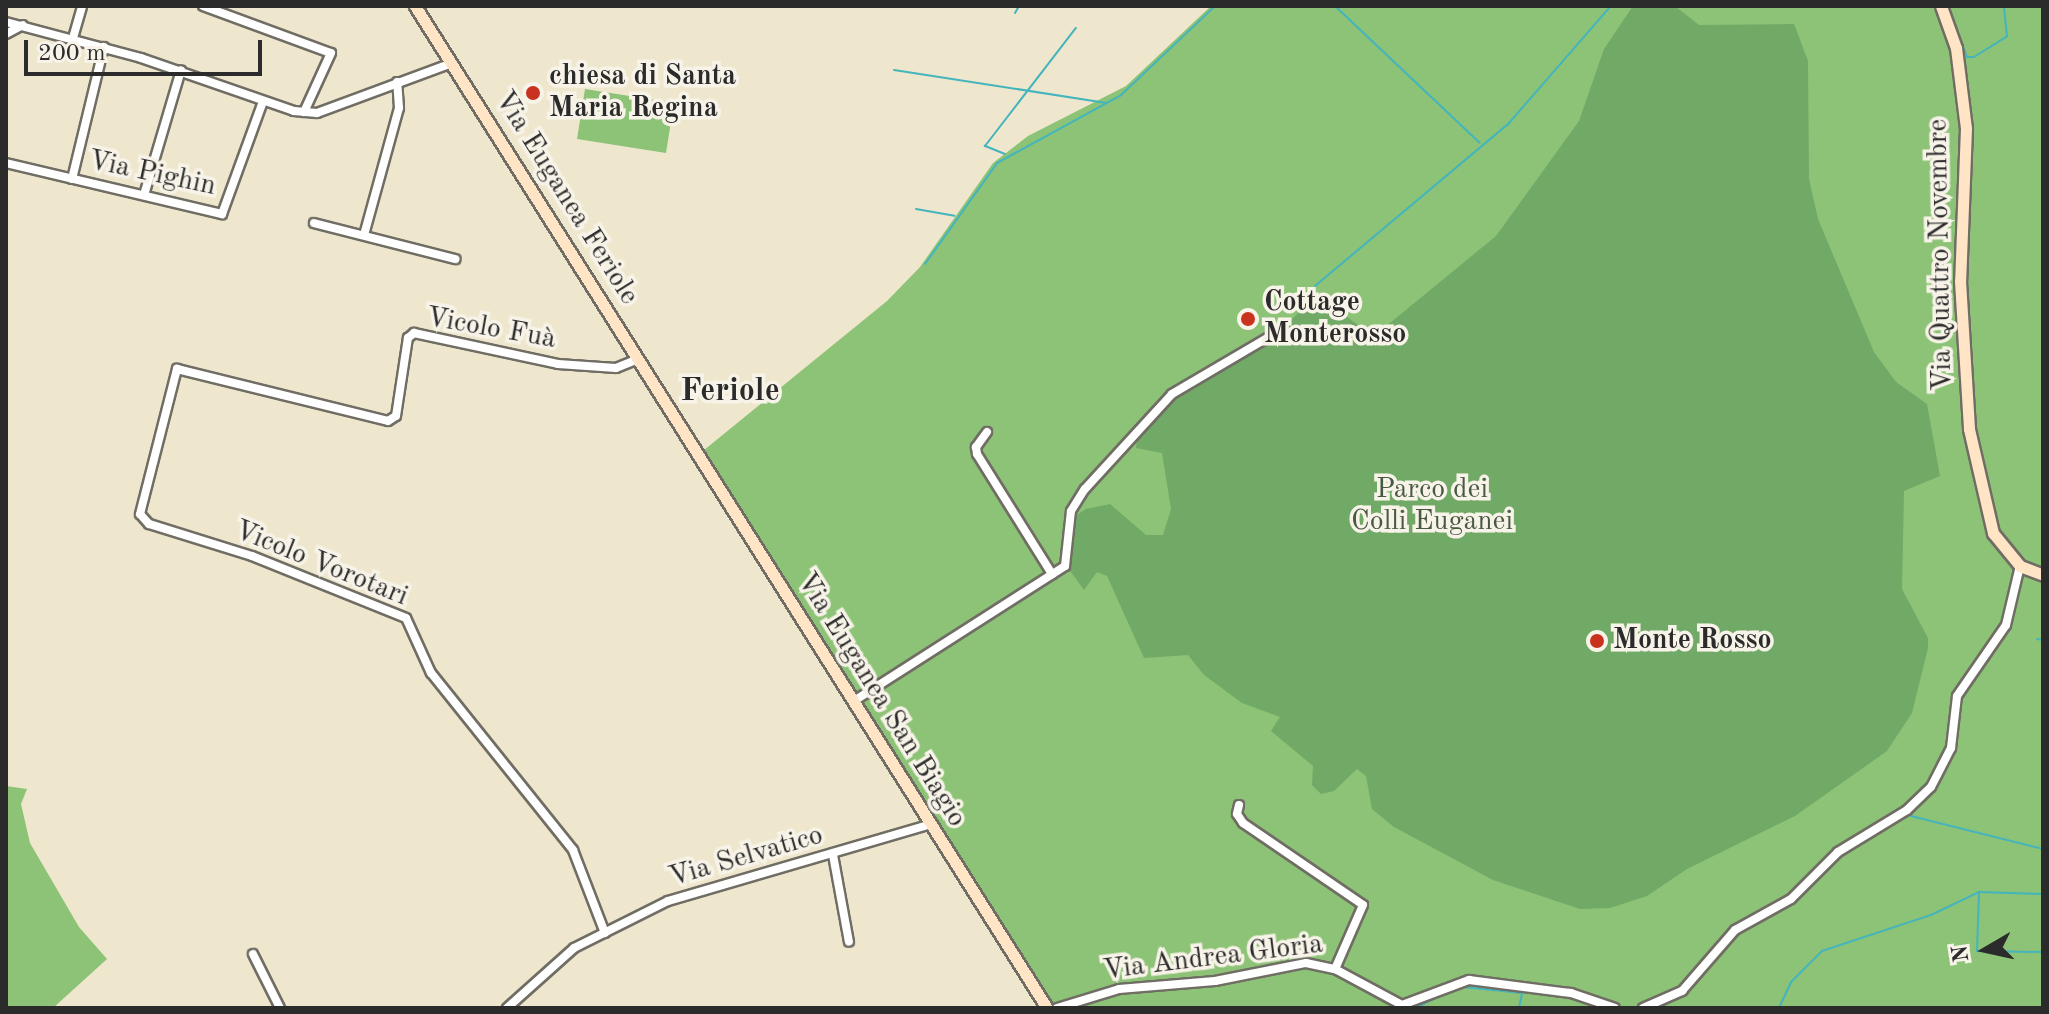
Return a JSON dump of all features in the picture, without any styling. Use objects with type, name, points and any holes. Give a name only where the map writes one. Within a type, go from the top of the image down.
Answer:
[{"type":"main road","name":"Via Euganea Feriole","points":[[415,6],[674,417]]},
{"type":"main road","name":"Via Quattro Novembre","points":[[1941,6],[1956,48],[1966,128],[1960,281],[1969,429],[1993,533],[2020,566],[2043,575]]},
{"type":"main road","name":"Via Euganea San Biagio","points":[[674,417],[1047,1008]]},
{"type":"street","points":[[73,38],[82,6]]},
{"type":"street","points":[[203,6],[331,53],[304,112]]},
{"type":"street","points":[[6,22],[181,70],[262,104],[304,112],[317,113],[452,63]]},
{"type":"street","points":[[6,34],[23,25]]},
{"type":"street","points":[[72,179],[104,47]]},
{"type":"street","points":[[144,195],[181,70]]},
{"type":"street","points":[[364,235],[399,108],[397,82]]},
{"type":"street","name":"Via Pighin","points":[[6,163],[222,214],[262,104]]},
{"type":"street","points":[[314,223],[455,259]]},
{"type":"street","name":"Vicolo Fuà","points":[[172,374],[189,368],[388,421],[396,416],[408,338],[414,333],[558,364],[616,368],[638,359]]},
{"type":"street","points":[[854,701],[1065,566],[1071,511],[1085,489],[1172,394],[1262,346],[1274,334]]},
{"type":"street","name":"Vicolo Vorotari","points":[[172,374],[141,506],[143,521],[265,560],[406,618],[431,673],[573,850],[605,933]]},
{"type":"street","points":[[987,432],[977,454],[1052,574]]},
{"type":"street","points":[[1643,1008],[1682,991],[1735,930],[1791,899],[1838,852],[1907,810],[1931,787],[1951,748],[1957,696],[2006,625],[2020,566]]},
{"type":"street","name":"Via Andrea Gloria","points":[[1057,1008],[1119,989],[1215,981],[1306,963],[1335,969],[1363,905],[1243,823],[1239,805]]},
{"type":"street","name":"Via Selvatico","points":[[507,1008],[562,956],[709,886],[833,855],[931,824]]},
{"type":"street","points":[[833,855],[849,942]]},
{"type":"street","points":[[253,954],[280,1008]]},
{"type":"street","points":[[1335,969],[1402,1005],[1469,980],[1571,993],[1615,1008]]},
{"type":"green space","name":"Parco dei Colli Euganei","points":[[1211,6],[2043,6],[2043,1008],[1043,1008],[693,459],[887,301],[920,267],[993,163],[1028,136],[1126,86]]},
{"type":"green space","points":[[1633,6],[1675,6],[1699,25],[1794,24],[1808,61],[1809,179],[1818,219],[1874,352],[1896,382],[1927,404],[1940,476],[1904,491],[1902,589],[1928,638],[1928,648],[1912,713],[1887,751],[1795,816],[1687,869],[1647,896],[1610,908],[1580,909],[1493,880],[1394,827],[1372,809],[1366,776],[1357,769],[1334,791],[1321,794],[1312,785],[1313,766],[1271,731],[1280,717],[1242,703],[1204,675],[1188,655],[1144,658],[1107,576],[1097,572],[1084,590],[1068,568],[1072,518],[1086,509],[1110,504],[1146,535],[1163,535],[1171,509],[1162,453],[1136,448],[1137,439],[1174,395],[1260,349],[1311,301],[1327,302],[1366,331],[1379,332],[1496,236],[1579,121],[1604,49]]},
{"type":"green space","points":[[585,89],[674,103],[666,153],[577,139]]},
{"type":"green space","points":[[6,786],[27,789],[21,804],[30,843],[79,927],[107,959],[53,1008],[6,1008]]},
{"type":"waterway","points":[[1015,13],[1019,6]]},
{"type":"waterway","points":[[925,264],[997,163],[1121,95],[1215,6]]},
{"type":"waterway","points":[[1335,6],[1480,143]]},
{"type":"waterway","points":[[1948,6],[1967,57],[1974,57],[2007,36],[2004,6]]},
{"type":"waterway","points":[[1315,286],[1509,123],[1609,8]]},
{"type":"waterway","points":[[1005,154],[985,146],[1076,28]]},
{"type":"waterway","points":[[894,70],[1106,103]]},
{"type":"waterway","points":[[916,209],[954,216]]},
{"type":"waterway","points":[[2037,639],[2043,640]]},
{"type":"waterway","points":[[1911,816],[2043,849]]},
{"type":"waterway","points":[[1779,1008],[1791,982],[1822,951],[1931,915],[1979,892],[2043,894]]},
{"type":"waterway","points":[[1979,894],[1977,951],[2043,952]]},
{"type":"waterway","points":[[1463,987],[1522,993],[1519,1008]]},
{"type":"waterway","points":[[1416,1008],[1442,994]]},
{"type":"place","name":"chiesa di Santa Maria Regina","points":[[533,93]]},
{"type":"place","name":"Cottage Monterosso","points":[[1248,319]]},
{"type":"place","name":"Monte Rosso","points":[[1597,641]]},
{"type":"district","name":"Feriole","points":[[730,392]]}]
